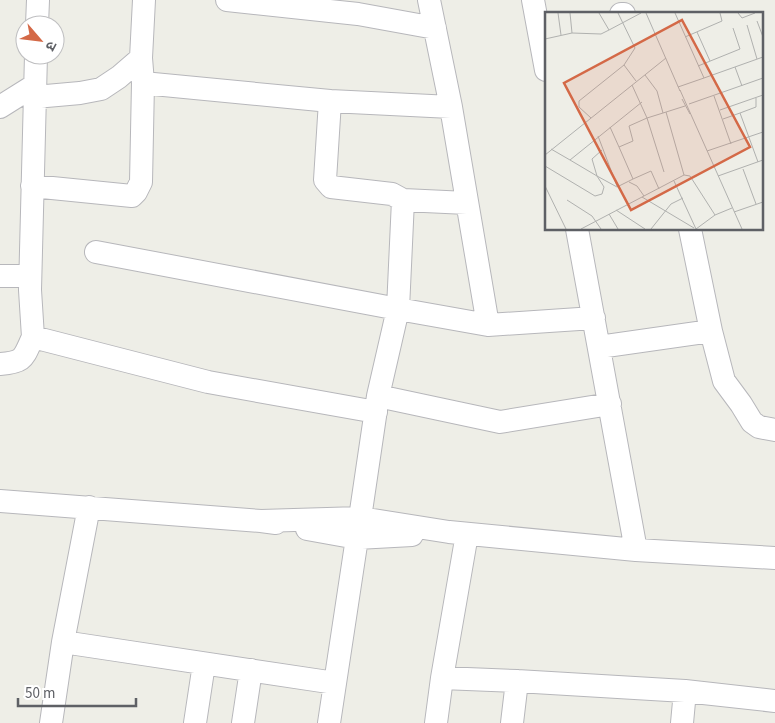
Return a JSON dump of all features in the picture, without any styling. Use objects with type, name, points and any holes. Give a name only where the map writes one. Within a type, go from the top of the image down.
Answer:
[{"type":"street","points":[[37,15],[38,0]]},
{"type":"street","points":[[32,186],[132,196],[136,192],[141,182],[144,0]]},
{"type":"street","points":[[227,0],[357,7],[435,28]]},
{"type":"street","points":[[429,0],[451,107],[488,325]]},
{"type":"street","points":[[533,0],[543,38],[545,59]]},
{"type":"street","points":[[0,107],[35,91],[80,93],[101,89],[142,58]]},
{"type":"street","points":[[0,364],[14,363],[23,358],[33,337],[30,276],[36,65]]},
{"type":"street","points":[[143,83],[330,101],[451,107]]},
{"type":"street","points":[[330,101],[325,180],[330,187],[392,194],[403,200],[467,203]]},
{"type":"street","points":[[329,723],[377,404],[398,309],[403,200]]},
{"type":"street","points":[[577,230],[636,550]]},
{"type":"street","points":[[690,230],[711,331],[724,381],[742,404],[752,422],[759,427],[775,430]]},
{"type":"street","points":[[96,252],[488,325],[594,318]]},
{"type":"street","points":[[0,276],[30,276]]},
{"type":"street","points":[[599,347],[711,331]]},
{"type":"street","points":[[33,337],[208,382],[500,422],[610,404]]},
{"type":"street","points":[[0,501],[359,528],[458,533],[636,550],[775,558]]},
{"type":"street","points":[[51,723],[63,642],[89,507]]},
{"type":"street","points":[[436,723],[458,533]]},
{"type":"street","points":[[63,642],[335,683]]},
{"type":"street","points":[[195,723],[204,664]]},
{"type":"street","points":[[243,723],[251,670]]},
{"type":"street","points":[[442,678],[686,691],[775,701]]},
{"type":"street","points":[[512,723],[517,681]]},
{"type":"street","points":[[682,723],[686,691]]}]
